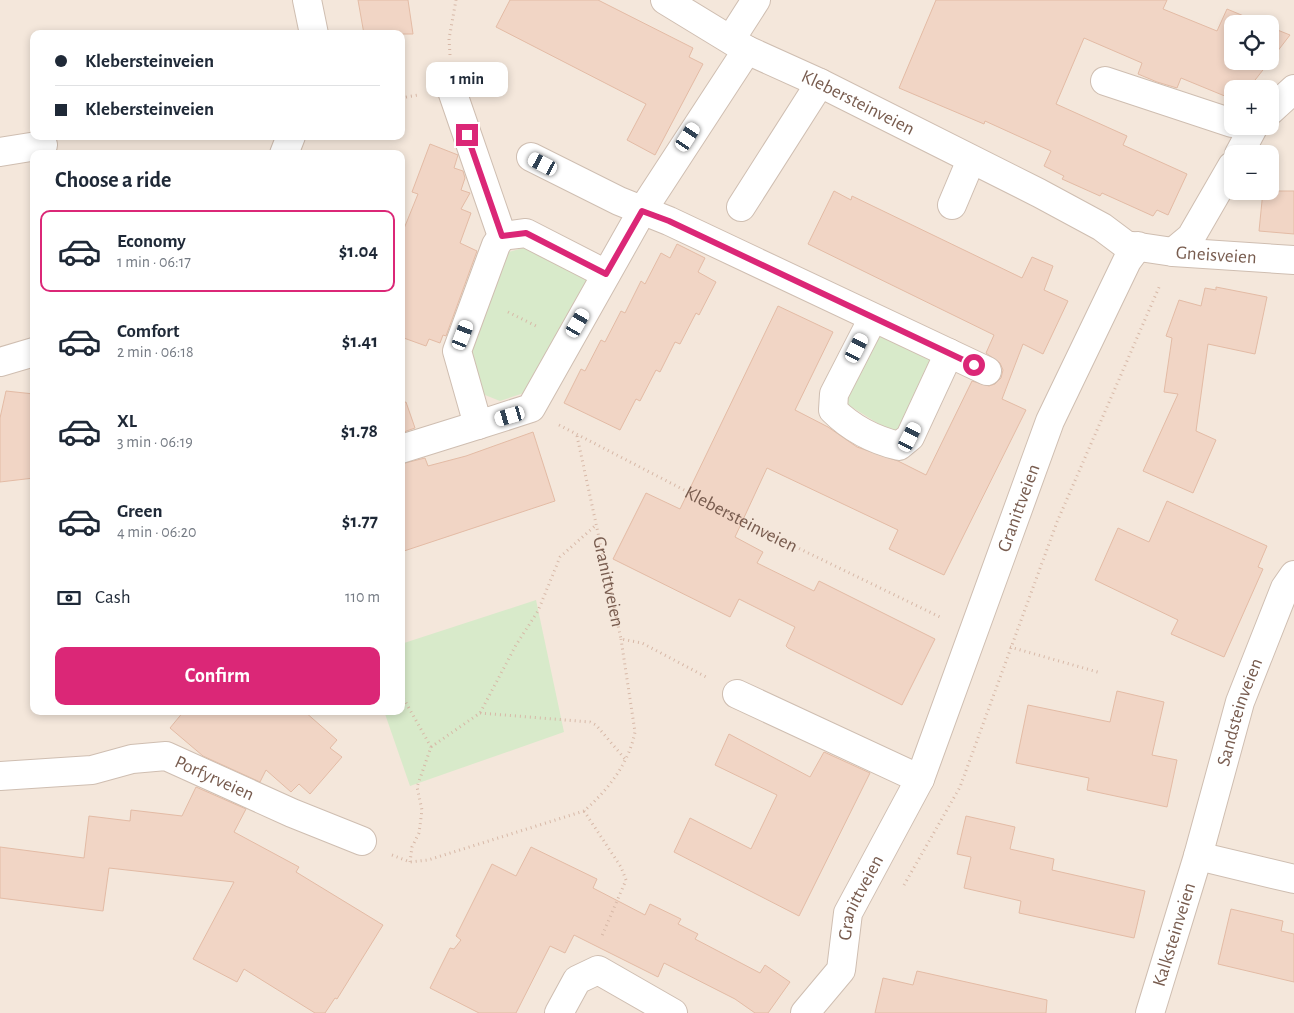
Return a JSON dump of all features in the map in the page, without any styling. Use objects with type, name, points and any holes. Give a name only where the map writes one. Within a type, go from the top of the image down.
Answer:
[{"type":"street","points":[[307,0],[313,30]]},
{"type":"street","name":"Klebersteinveien","points":[[665,0],[739,45],[820,83],[1102,227],[1126,245],[1138,246]]},
{"type":"street","points":[[405,448],[531,408],[568,340],[739,45],[756,0]]},
{"type":"street","points":[[1105,82],[1224,120]]},
{"type":"street","points":[[741,207],[820,83]]},
{"type":"street","points":[[451,88],[502,236]]},
{"type":"street","points":[[1279,103],[1294,89]]},
{"type":"street","points":[[0,152],[43,145]]},
{"type":"street","points":[[531,158],[987,371]]},
{"type":"street","points":[[952,205],[971,160]]},
{"type":"street","points":[[1173,252],[1191,237],[1224,180]]},
{"type":"street","points":[[478,425],[457,351],[496,245],[502,236],[526,233],[606,274]]},
{"type":"street","name":"Gneisveien","points":[[1138,246],[1173,252],[1294,260]]},
{"type":"street","name":"Granittveien","points":[[805,1013],[841,970],[848,913],[920,779],[1050,421],[1127,262],[1138,246]]},
{"type":"street","points":[[873,318],[834,394],[833,410],[846,423],[881,441],[899,446],[910,437],[949,353]]},
{"type":"street","points":[[0,362],[30,353]]},
{"type":"street","name":"Sandsteinveien","points":[[1198,856],[1240,702],[1285,588],[1294,575]]},
{"type":"street","points":[[738,694],[788,710],[920,779]]},
{"type":"street","name":"Porfyrveien","points":[[0,776],[92,770],[132,759],[166,756],[292,813],[362,841]]},
{"type":"street","points":[[1198,856],[1294,879]]},
{"type":"street","name":"Kalksteinveien","points":[[1150,1013],[1198,856]]},
{"type":"street","points":[[559,1013],[577,980],[598,970],[673,1013]]},
{"type":"path","points":[[451,88],[450,39],[456,0]]},
{"type":"path","points":[[901,889],[912,875],[960,787],[1056,522],[1173,252]]},
{"type":"path","points":[[480,287],[498,295],[505,311],[568,340]]},
{"type":"path","name":"Klebersteinveien","points":[[531,408],[577,436],[763,532],[946,620]]},
{"type":"path","name":"Granittveien","points":[[577,436],[621,639],[642,643],[738,694]]},
{"type":"path","points":[[410,862],[412,847],[420,832],[422,810],[417,787],[431,747],[480,713],[516,644],[538,611],[560,557],[596,525]]},
{"type":"path","points":[[362,841],[410,862],[448,854],[584,811],[610,785],[632,746],[635,732],[621,639]]},
{"type":"path","points":[[1010,647],[1101,673]]},
{"type":"path","points":[[405,701],[431,747]]},
{"type":"path","points":[[480,713],[590,722],[596,725],[625,759]]},
{"type":"path","points":[[584,811],[621,867],[626,880],[601,933],[598,970]]},
{"type":"shaded area","points":[[0,0],[1294,0],[1294,1013],[0,1013]]},
{"type":"green space","points":[[530,246],[590,277],[527,392],[500,401],[480,393],[468,354],[502,254]]},
{"type":"green space","points":[[875,334],[934,361],[898,436],[842,401]]},
{"type":"green space","points":[[536,600],[564,732],[410,786],[385,715],[405,715],[405,643]]},
{"type":"building","points":[[358,0],[408,0],[413,34],[405,34],[405,30],[363,30]]},
{"type":"building","points":[[510,0],[598,0],[693,48],[689,57],[703,64],[655,155],[627,140],[646,104],[496,27]]},
{"type":"building","points":[[936,0],[1167,0],[1163,9],[1217,31],[1224,16],[1224,70],[1263,70],[1255,80],[1224,80],[1224,96],[1181,78],[1177,88],[1138,74],[1142,63],[1084,38],[1056,104],[1127,136],[1123,145],[1187,174],[1168,215],[1157,210],[1153,216],[1102,193],[1100,196],[1062,179],[1064,176],[1044,166],[1051,151],[985,121],[984,124],[899,88]]},
{"type":"building","points":[[1227,9],[1241,15],[1224,15]]},
{"type":"building","points":[[1279,31],[1290,35],[1279,49]]},
{"type":"building","points":[[430,144],[458,155],[454,168],[463,171],[465,178],[461,190],[470,193],[461,209],[471,213],[460,243],[477,251],[446,336],[443,335],[440,343],[429,339],[426,346],[405,338],[405,226],[418,194],[412,192]]},
{"type":"building","points":[[834,191],[851,200],[852,196],[1022,278],[1032,257],[1053,266],[1044,290],[1068,301],[1043,354],[1023,344],[1002,399],[1026,410],[944,575],[889,549],[898,530],[767,468],[735,537],[763,552],[757,563],[814,591],[819,581],[935,639],[902,705],[788,648],[786,646],[795,627],[739,599],[730,617],[613,559],[646,493],[680,509],[778,306],[833,332],[795,410],[828,427],[857,447],[898,461],[926,475],[972,381],[989,386],[995,384],[1001,378],[1003,370],[1000,363],[986,353],[994,335],[808,244]]},
{"type":"building","points":[[1279,191],[1294,191],[1294,234],[1259,231],[1262,200],[1279,200]]},
{"type":"building","points":[[677,244],[705,258],[698,272],[716,282],[699,315],[696,313],[680,344],[675,342],[660,372],[656,370],[640,401],[636,399],[620,430],[564,403],[581,369],[585,371],[601,340],[605,342],[621,311],[625,313],[641,281],[645,284],[661,253],[670,258]]},
{"type":"building","points":[[1216,287],[1267,297],[1255,354],[1208,344],[1196,431],[1216,440],[1193,493],[1143,471],[1178,394],[1164,392],[1172,338],[1166,336],[1179,300],[1201,306],[1205,288],[1216,290]]},
{"type":"building","points":[[6,391],[30,394],[30,478],[0,482],[0,418]]},
{"type":"building","points":[[405,402],[415,428],[405,432]]},
{"type":"building","points":[[533,432],[555,501],[405,551],[405,463],[425,458],[428,466],[466,456]]},
{"type":"building","points":[[1167,501],[1267,546],[1258,567],[1263,569],[1224,657],[1171,634],[1178,620],[1095,580],[1118,528],[1149,542]]},
{"type":"building","points":[[1117,691],[1164,702],[1152,755],[1177,760],[1167,807],[1087,790],[1089,778],[1016,763],[1028,705],[1110,722]]},
{"type":"building","points":[[181,715],[309,715],[337,740],[330,748],[342,757],[310,794],[299,784],[291,792],[266,770],[260,782],[203,756],[170,728]]},
{"type":"building","points":[[729,734],[810,777],[824,752],[870,773],[799,916],[674,852],[690,818],[751,849],[777,795],[715,765]]},
{"type":"building","points":[[196,787],[246,809],[234,832],[299,867],[296,872],[383,925],[337,999],[335,998],[325,1013],[315,1013],[244,969],[237,982],[193,959],[234,882],[109,868],[103,911],[0,898],[0,847],[84,858],[89,816],[130,821],[131,810],[182,816]]},
{"type":"building","points":[[966,816],[1015,827],[1010,849],[1054,859],[1052,870],[1145,891],[1134,938],[1019,913],[1021,901],[964,888],[971,857],[957,854]]},
{"type":"building","points":[[531,847],[597,879],[593,888],[645,915],[650,904],[681,919],[678,924],[698,934],[695,939],[760,973],[765,965],[790,982],[768,1013],[755,1013],[735,999],[664,963],[658,977],[574,935],[565,953],[550,946],[516,1013],[479,1013],[430,988],[450,948],[454,949],[461,940],[456,936],[492,864],[516,876]]},
{"type":"building","points":[[1231,909],[1283,921],[1281,931],[1294,934],[1294,982],[1218,964]]},
{"type":"building","points":[[917,971],[1047,1000],[1046,1013],[875,1013],[883,978],[913,985]]},
{"type":"route","points":[[467,135],[502,236],[516,232],[526,233],[559,248],[606,274],[642,211],[669,221],[974,365]]}]
